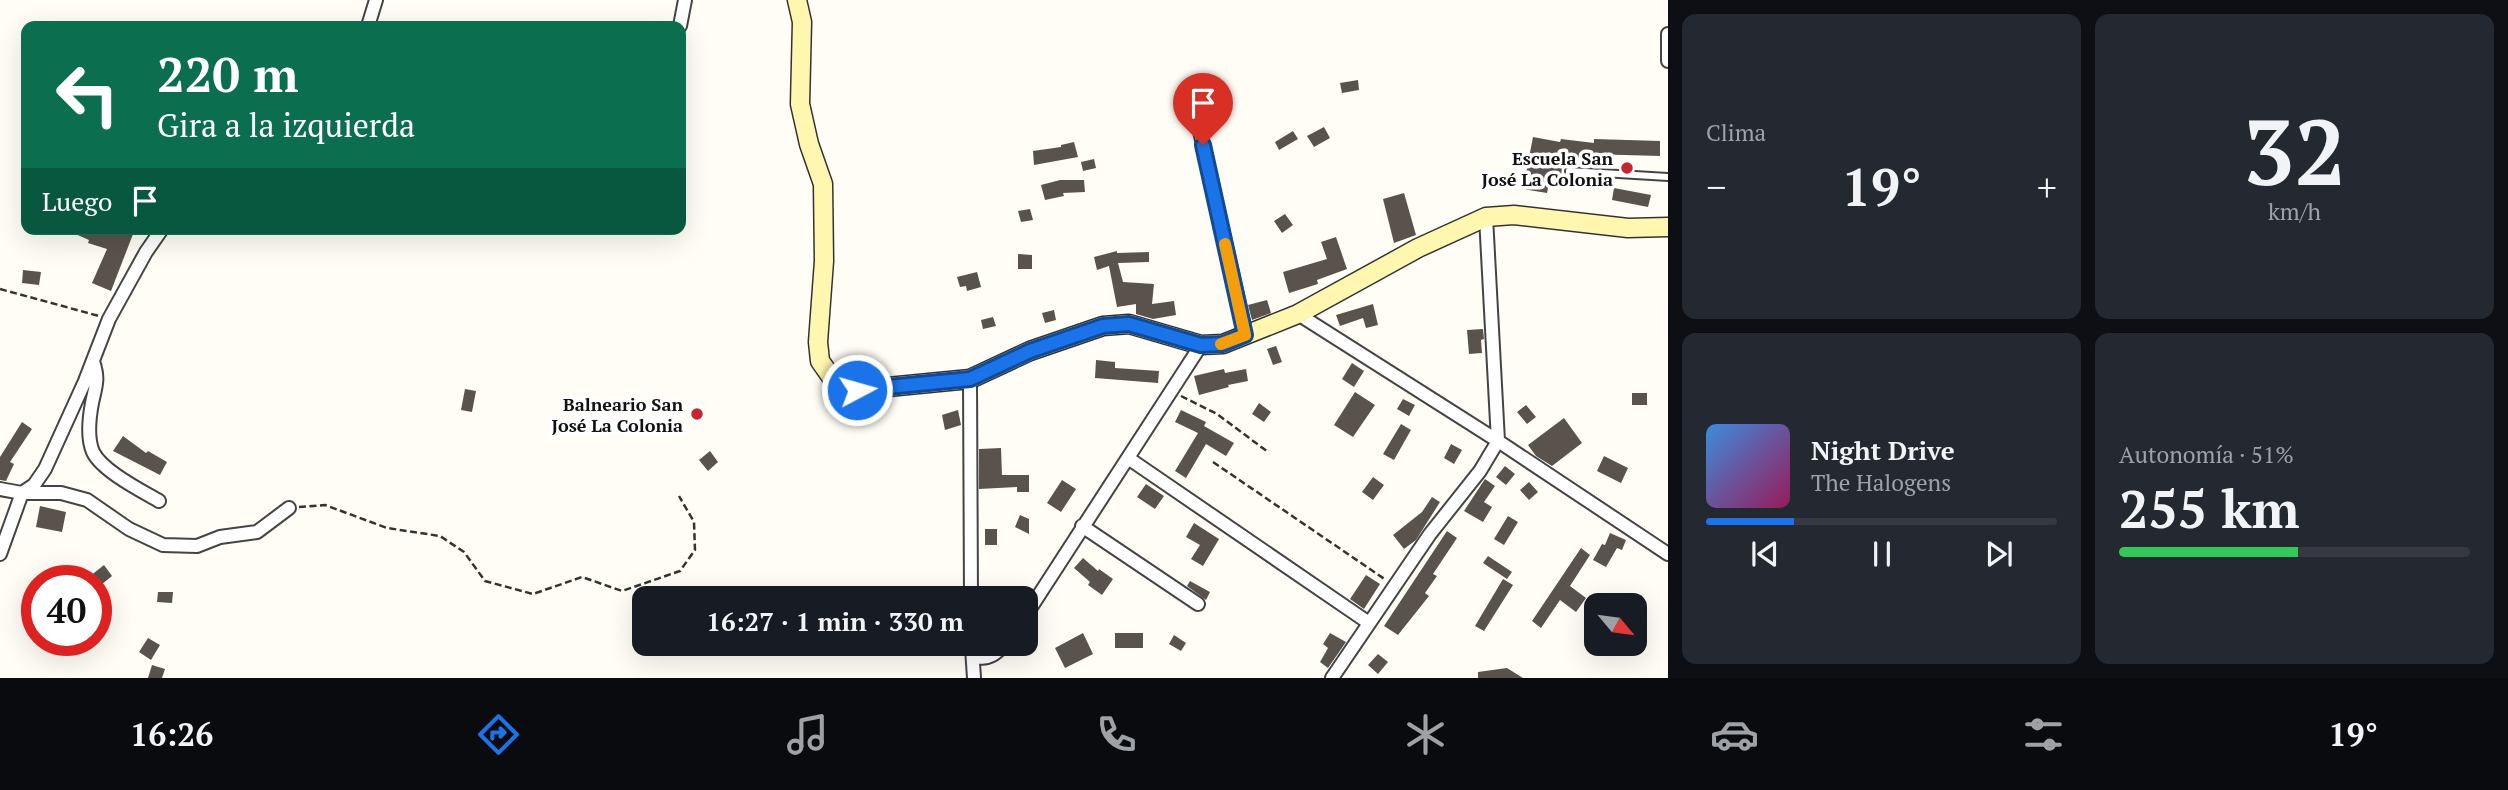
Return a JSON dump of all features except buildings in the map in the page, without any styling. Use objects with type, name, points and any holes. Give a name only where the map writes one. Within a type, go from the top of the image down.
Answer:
[{"type":"street","points":[[370,21],[376,0]]},
{"type":"street","points":[[681,21],[685,0]]},
{"type":"street","points":[[797,0],[802,22],[800,104],[809,144],[823,184],[824,261],[818,342],[820,361],[834,382],[857,390],[970,379],[1030,351],[1103,326],[1129,324],[1201,345],[1223,344],[1298,314],[1418,248],[1486,218],[1514,215],[1628,228],[1668,227]]},
{"type":"street","points":[[1668,33],[1668,61]]},
{"type":"street","points":[[1197,118],[1245,335]]},
{"type":"street","points":[[1332,678],[1430,534],[1480,471],[1498,441],[1486,218]]},
{"type":"street","points":[[0,554],[22,493],[34,485],[45,469],[109,319],[158,235]]},
{"type":"street","points":[[1298,314],[1498,441],[1668,554]]},
{"type":"street","points":[[1038,596],[1201,345]]},
{"type":"street","points":[[93,361],[99,378],[92,405],[89,437],[94,455],[129,483],[159,501]]},
{"type":"street","points":[[970,379],[971,586]]},
{"type":"street","points":[[1129,458],[1369,623]]},
{"type":"street","points":[[0,489],[22,493],[61,493],[88,499],[129,529],[163,545],[197,545],[220,537],[257,532],[289,509]]},
{"type":"street","points":[[1082,526],[1198,604]]},
{"type":"street","points":[[973,656],[974,678]]},
{"type":"street","points":[[976,656],[992,656]]},
{"type":"lane","points":[[1569,172],[1668,177]]},
{"type":"path","points":[[0,289],[109,319]]},
{"type":"path","points":[[1172,391],[1217,414],[1268,452]]},
{"type":"path","points":[[1213,462],[1394,586]]},
{"type":"path","points":[[289,509],[325,505],[387,528],[440,536],[464,552],[485,581],[533,594],[582,578],[622,591],[680,571],[695,550],[694,522],[679,496]]},
{"type":"slow traffic","points":[[1221,344],[1245,335],[1225,244]]},
{"type":"place","name":"Escuela San José La Colonia","points":[[1627,168]]},
{"type":"place","name":"Balneario San José La Colonia","points":[[697,414]]},
{"type":"route","points":[[857,390],[970,379],[1030,351],[1103,326],[1129,324],[1201,345],[1223,344],[1245,335],[1203,145]]}]
